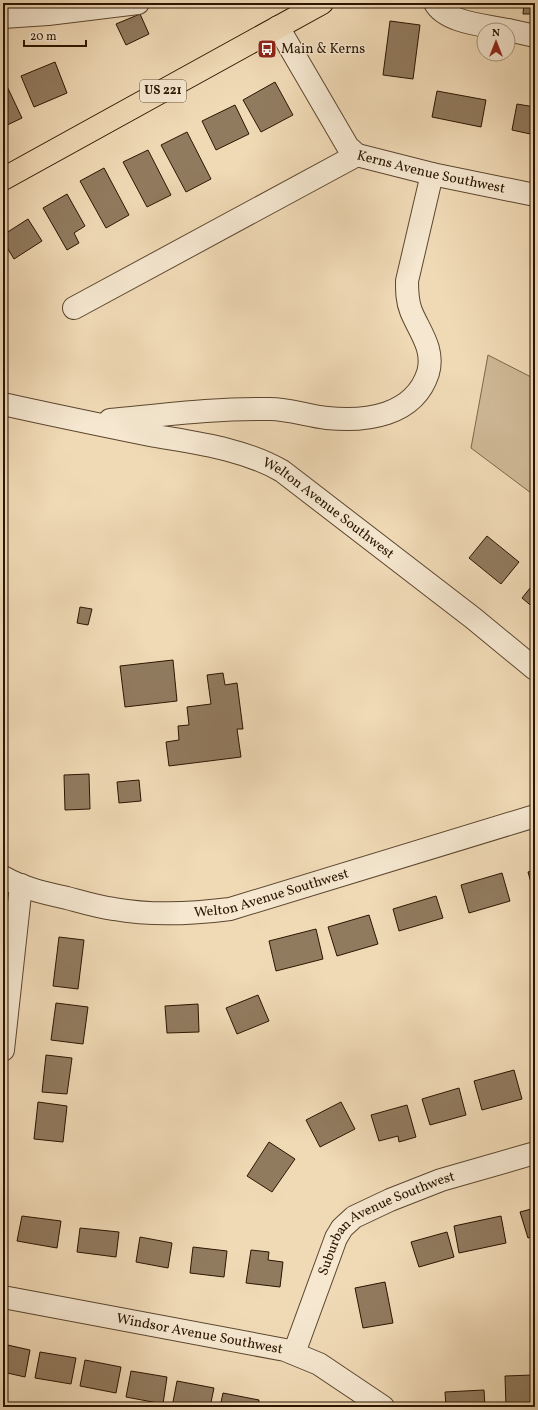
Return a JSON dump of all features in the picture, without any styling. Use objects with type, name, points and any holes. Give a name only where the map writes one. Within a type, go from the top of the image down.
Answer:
[{"type":"main road","name":"US 221","points":[[3,180],[322,3]]},
{"type":"street","points":[[3,17],[48,14],[138,3]]},
{"type":"street","points":[[434,3],[444,14],[455,19],[476,23]]},
{"type":"street","name":"Kerns Avenue Southwest","points":[[278,27],[348,147],[356,155],[432,174],[535,195]]},
{"type":"street","points":[[516,32],[535,36]]},
{"type":"street","points":[[74,308],[356,155]]},
{"type":"street","points":[[85,422],[192,412],[271,409],[302,412],[326,418],[354,418],[382,414],[401,408],[412,400],[422,387],[428,372],[430,358],[425,338],[411,310],[407,294],[407,281],[432,174]]},
{"type":"street","name":"Welton Avenue Southwest","points":[[3,404],[85,422],[240,452],[267,463],[282,471],[461,608],[535,669]]},
{"type":"street","name":"Welton Avenue Southwest","points":[[12,881],[114,909],[162,914],[196,914],[230,909],[535,816]]},
{"type":"street","points":[[3,1050],[12,881]]},
{"type":"street","name":"Suburban Avenue Southwest","points":[[294,1353],[336,1238],[342,1228],[354,1217],[390,1200],[441,1180],[535,1153]]},
{"type":"street","name":"Windsor Avenue Southwest","points":[[3,1297],[255,1343],[294,1353],[319,1364],[383,1407]]},
{"type":"shaded area","points":[[488,355],[535,379],[535,496],[471,448]]},
{"type":"building","points":[[524,3],[535,3],[535,14],[523,14]]},
{"type":"building","points":[[140,14],[149,34],[126,45],[116,24]]},
{"type":"building","points":[[390,21],[420,25],[413,79],[383,75]]},
{"type":"building","points":[[55,62],[67,93],[34,107],[21,76]]},
{"type":"building","points":[[5,82],[22,118],[3,127],[3,83]]},
{"type":"building","points":[[275,82],[293,115],[261,132],[243,100]]},
{"type":"building","points":[[437,91],[486,100],[481,127],[432,117]]},
{"type":"building","points":[[517,104],[535,107],[535,135],[512,130]]},
{"type":"building","points":[[235,105],[249,134],[216,150],[202,121]]},
{"type":"building","points":[[187,132],[211,179],[186,192],[161,145]]},
{"type":"building","points":[[148,150],[171,195],[147,207],[123,162]]},
{"type":"building","points":[[104,168],[129,215],[106,228],[80,181]]},
{"type":"building","points":[[67,194],[85,226],[74,233],[79,243],[67,250],[43,208]]},
{"type":"building","points":[[28,219],[42,241],[14,259],[3,241],[3,235]]},
{"type":"building","points":[[487,536],[519,562],[501,584],[469,558]]},
{"type":"building","points":[[535,582],[535,609],[522,598]]},
{"type":"building","points":[[80,607],[92,609],[88,625],[77,623]]},
{"type":"building","points":[[173,660],[177,701],[125,707],[120,666]]},
{"type":"building","points":[[223,673],[225,685],[237,683],[243,729],[237,729],[241,757],[169,766],[166,742],[179,740],[178,726],[189,725],[187,707],[211,704],[207,675]]},
{"type":"building","points":[[89,774],[90,809],[65,810],[64,775]]},
{"type":"building","points":[[139,780],[141,801],[119,803],[117,782]]},
{"type":"building","points":[[535,870],[535,897],[528,872]]},
{"type":"building","points":[[502,873],[510,901],[469,913],[461,885]]},
{"type":"building","points":[[436,896],[443,918],[399,931],[393,909]]},
{"type":"building","points":[[369,915],[378,944],[337,956],[328,927]]},
{"type":"building","points":[[316,929],[323,959],[276,971],[269,941]]},
{"type":"building","points":[[59,937],[84,940],[78,989],[53,986]]},
{"type":"building","points":[[258,995],[269,1021],[237,1034],[226,1008]]},
{"type":"building","points":[[56,1003],[88,1007],[83,1044],[51,1040]]},
{"type":"building","points":[[198,1004],[199,1032],[167,1033],[165,1006]]},
{"type":"building","points":[[46,1055],[72,1058],[67,1094],[42,1092]]},
{"type":"building","points":[[514,1070],[522,1099],[482,1110],[474,1081]]},
{"type":"building","points":[[459,1088],[466,1115],[430,1125],[422,1099]]},
{"type":"building","points":[[38,1102],[67,1106],[63,1142],[34,1139]]},
{"type":"building","points":[[341,1102],[355,1129],[320,1147],[306,1120]]},
{"type":"building","points":[[407,1105],[416,1137],[399,1142],[398,1136],[379,1141],[371,1115]]},
{"type":"building","points":[[269,1142],[295,1159],[272,1192],[247,1176]]},
{"type":"building","points":[[535,1208],[535,1236],[528,1238],[520,1212]]},
{"type":"building","points":[[22,1216],[61,1221],[57,1248],[17,1241]]},
{"type":"building","points":[[501,1216],[506,1243],[459,1253],[454,1226]]},
{"type":"building","points":[[80,1228],[119,1232],[116,1257],[77,1252]]},
{"type":"building","points":[[447,1232],[454,1257],[419,1267],[411,1242]]},
{"type":"building","points":[[140,1237],[172,1243],[168,1268],[136,1262]]},
{"type":"building","points":[[193,1247],[227,1251],[224,1277],[190,1273]]},
{"type":"building","points":[[251,1250],[269,1252],[268,1260],[283,1262],[280,1287],[246,1283]]},
{"type":"building","points":[[385,1282],[393,1323],[363,1328],[355,1288]]},
{"type":"building","points":[[3,1344],[30,1350],[25,1377],[3,1372]]},
{"type":"building","points":[[40,1352],[76,1358],[71,1384],[35,1378]]},
{"type":"building","points":[[85,1360],[121,1367],[116,1393],[80,1386]]},
{"type":"building","points":[[131,1371],[167,1377],[163,1404],[126,1397]]},
{"type":"building","points":[[533,1375],[534,1407],[506,1407],[505,1376]]},
{"type":"building","points":[[177,1381],[214,1388],[210,1407],[172,1407]]},
{"type":"building","points":[[484,1390],[485,1407],[446,1407],[445,1392]]},
{"type":"building","points":[[223,1393],[259,1400],[258,1407],[220,1407]]},
{"type":"place","name":"Main & Kerns","points":[[267,49]]}]
